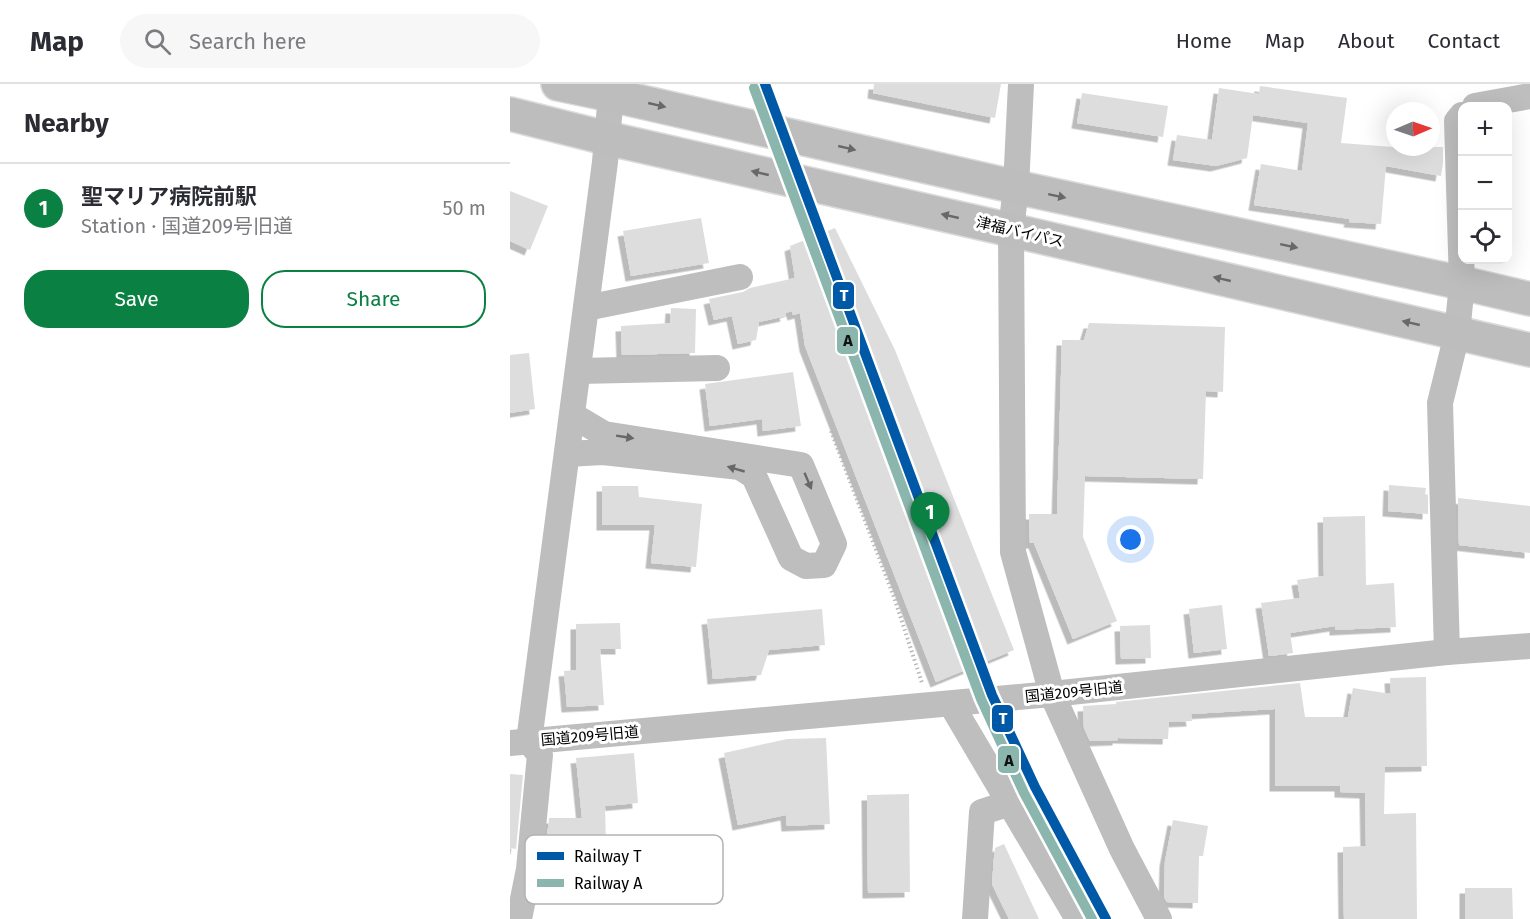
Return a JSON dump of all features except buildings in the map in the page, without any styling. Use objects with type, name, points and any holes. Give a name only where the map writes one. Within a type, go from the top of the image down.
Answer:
[{"type":"highway","points":[[558,84],[611,89],[1016,187],[1530,299]]},
{"type":"highway","name":"津福バイパス","points":[[510,114],[1530,350]]},
{"type":"street","points":[[1021,84],[1016,187],[1011,230],[1013,552],[1052,694],[1122,849],[1158,919]]},
{"type":"street","points":[[533,835],[540,755],[520,742],[567,454],[605,162],[611,89]]},
{"type":"street","points":[[1497,102],[1530,96]]},
{"type":"street","points":[[1458,120],[1458,153]]},
{"type":"street","points":[[1447,652],[1440,403],[1457,334],[1462,283],[1458,156]]},
{"type":"street","points":[[586,308],[740,277]]},
{"type":"street","points":[[578,371],[717,368]]},
{"type":"street","points":[[567,454],[603,452],[740,467],[754,476],[791,558],[806,566],[824,566],[834,544],[801,465],[604,434],[572,415]]},
{"type":"street","name":"国道209号旧道","points":[[520,742],[951,704],[1447,652],[1530,646]]},
{"type":"street","points":[[951,704],[1078,919]]},
{"type":"street","points":[[975,919],[982,812],[1010,802]]},
{"type":"street","points":[[519,919],[525,892]]},
{"type":"path","points":[[831,431],[894,597],[923,683]]},
{"type":"rail line","name":"T","points":[[765,84],[992,695],[1035,787],[1106,919]]},
{"type":"rail line","name":"A","points":[[754,88],[981,699],[1024,793],[1092,919]]},
{"type":"place","name":"聖マリア病院前駅","points":[[930,542]]}]
